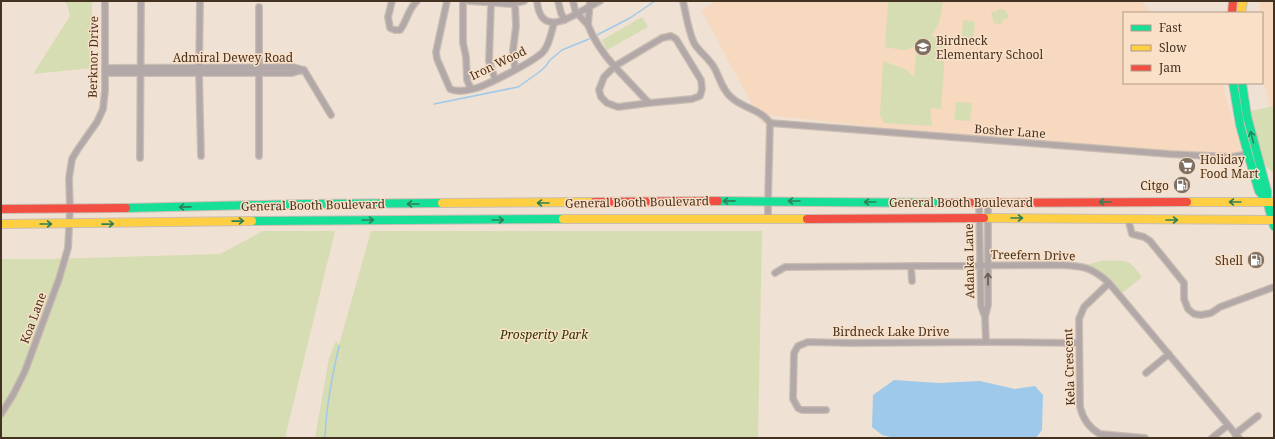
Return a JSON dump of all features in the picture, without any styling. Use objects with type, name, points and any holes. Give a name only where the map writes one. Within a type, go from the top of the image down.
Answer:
[{"type":"main road","points":[[1232,12],[1233,1]]},
{"type":"main road","points":[[1241,12],[1243,1]]},
{"type":"main road","points":[[1233,84],[1240,125],[1259,191],[1270,202]]},
{"type":"main road","points":[[1242,84],[1247,116],[1270,202],[1273,222]]},
{"type":"main road","name":"General Booth Boulevard","points":[[1,209],[306,204],[768,201],[1270,202]]},
{"type":"main road","name":"General Booth Boulevard","points":[[1,224],[304,220],[978,218],[1273,222]]},
{"type":"street","name":"Berknor Drive","points":[[70,224],[69,178],[72,159],[97,122],[103,109],[105,91],[105,1]]},
{"type":"street","points":[[140,158],[141,1]]},
{"type":"street","points":[[200,1],[199,70],[201,156]]},
{"type":"street","points":[[392,1],[388,17],[390,28],[395,30],[400,30],[403,27],[410,10],[418,1]]},
{"type":"street","name":"Iron Wood","points":[[447,1],[436,52],[437,59],[450,88],[454,91],[477,88],[538,56],[547,46],[554,23]]},
{"type":"street","points":[[463,1],[463,43],[466,58],[467,80],[471,89]]},
{"type":"street","points":[[469,1],[491,3],[516,3],[524,1]]},
{"type":"street","points":[[537,1],[540,15],[546,21],[554,23],[565,20],[590,3],[600,1]]},
{"type":"street","points":[[558,1],[561,13],[565,20]]},
{"type":"street","points":[[573,1],[576,13],[588,25],[602,50],[614,66],[649,103]]},
{"type":"street","points":[[683,1],[695,44],[706,59],[712,64],[727,94],[732,99],[763,115],[770,123],[768,219]]},
{"type":"street","points":[[491,3],[489,61],[495,79]]},
{"type":"street","points":[[515,69],[513,50],[516,26],[516,3]]},
{"type":"street","points":[[588,25],[590,3]]},
{"type":"street","points":[[259,8],[260,156]]},
{"type":"street","points":[[667,36],[671,36],[676,39],[701,80],[702,89],[700,96],[692,99],[649,103],[618,107],[607,104],[601,97],[600,90],[604,77],[614,66],[667,36]]},
{"type":"street","name":"Admiral Dewey Road","points":[[105,70],[259,70],[292,73],[304,70],[331,115]]},
{"type":"street","name":"Bosher Lane","points":[[770,123],[1169,154],[1232,157],[1248,154]]},
{"type":"street","name":"Adanka Lane","points":[[979,202],[978,218],[981,306],[985,317]]},
{"type":"street","name":"Adanka Lane","points":[[986,342],[985,317],[988,305],[988,202]]},
{"type":"street","points":[[1128,219],[1132,234],[1144,237],[1150,241],[1184,283],[1184,299],[1188,309],[1194,314],[1201,315],[1211,313],[1220,307],[1274,287]]},
{"type":"street","name":"Koa Lane","points":[[1,414],[13,395],[25,371],[45,320],[68,248],[70,224]]},
{"type":"street","points":[[911,266],[912,281]]},
{"type":"street","name":"Treefern Drive","points":[[775,273],[785,267],[1081,266],[1096,272],[1109,283],[1237,436]]},
{"type":"street","name":"Kela Crescent","points":[[1109,283],[1084,307],[1079,319],[1080,407],[1083,417],[1088,425],[1100,434],[1145,438]]},
{"type":"street","name":"Birdneck Lake Drive","points":[[826,410],[802,410],[798,408],[793,399],[794,353],[798,346],[804,343],[1079,343]]},
{"type":"street","points":[[1146,373],[1168,354]]},
{"type":"street","points":[[1237,436],[1258,416]]},
{"type":"street","points":[[1212,438],[1228,424]]},
{"type":"shaded area","name":"Birdneck Elementary School","points":[[717,1],[1141,1],[1151,12],[1123,12],[1123,84],[1224,84],[1225,93],[1244,161],[1097,151],[766,115],[765,124],[762,123],[701,10]]},
{"type":"shaded area","points":[[1260,1],[1274,1],[1274,106],[1270,107],[1263,78],[1263,12],[1259,12]]},
{"type":"green space","points":[[63,1],[92,1],[92,68],[33,74],[70,16],[67,4]]},
{"type":"green space","points":[[888,1],[943,1],[940,20],[931,36],[946,38],[941,109],[930,108],[932,126],[884,123],[880,115],[883,61],[905,69],[914,77],[917,47],[903,50],[885,47]]},
{"type":"green space","points":[[998,9],[1005,10],[1008,15],[1008,18],[1003,19],[1002,23],[999,24],[994,23],[991,13],[996,12]]},
{"type":"green space","points":[[642,17],[648,27],[607,50],[602,40]]},
{"type":"green space","points":[[963,20],[975,22],[973,46],[961,45]]},
{"type":"green space","points":[[956,102],[972,103],[970,121],[954,120]]},
{"type":"green space","points":[[1274,106],[1274,174],[1263,163],[1251,111]]},
{"type":"green space","points":[[263,231],[335,231],[285,438],[1,438],[1,259],[220,254]]},
{"type":"green space","name":"Prosperity Park","points":[[371,231],[762,231],[758,438],[315,438],[329,358],[336,341],[339,345]]},
{"type":"green space","points":[[1100,261],[1128,262],[1142,277],[1122,293],[1102,272],[1087,265]]},
{"type":"water","points":[[894,380],[939,383],[980,381],[1015,389],[1035,386],[1043,395],[1042,430],[1036,438],[895,438],[882,435],[872,427],[873,395]]},
{"type":"waterway","points":[[597,35],[630,18],[655,1]]},
{"type":"waterway","points":[[434,104],[518,87],[538,73],[562,50],[589,39]]},
{"type":"waterway","points":[[325,438],[330,392],[339,346]]},
{"type":"traffic: fast","points":[[1233,84],[1240,125],[1248,154],[1259,191],[1267,201]]},
{"type":"traffic: fast","points":[[1242,84],[1247,116],[1267,191],[1267,201],[1274,226]]},
{"type":"traffic: fast","points":[[718,201],[943,203]]},
{"type":"traffic: fast","points":[[126,208],[442,203]]},
{"type":"traffic: fast","points":[[252,221],[563,219]]},
{"type":"traffic: slow","points":[[1241,12],[1243,1]]},
{"type":"traffic: slow","points":[[442,203],[594,202]]},
{"type":"traffic: slow","points":[[1187,202],[1274,202]]},
{"type":"traffic: slow","points":[[984,218],[1274,220]]},
{"type":"traffic: slow","points":[[563,219],[807,219]]},
{"type":"traffic: slow","points":[[1,224],[252,221]]},
{"type":"traffic: jam","points":[[1232,12],[1233,1]]},
{"type":"traffic: jam","points":[[594,202],[718,201]]},
{"type":"traffic: jam","points":[[943,203],[1187,202]]},
{"type":"traffic: jam","points":[[1,209],[126,208]]},
{"type":"traffic: jam","points":[[807,219],[984,218]]},
{"type":"place","name":"Birdneck Elementary School","points":[[923,47]]},
{"type":"place","name":"Holiday Food Mart","points":[[1187,166]]},
{"type":"place","name":"Citgo","points":[[1182,185]]},
{"type":"place","name":"Shell","points":[[1256,260]]}]
